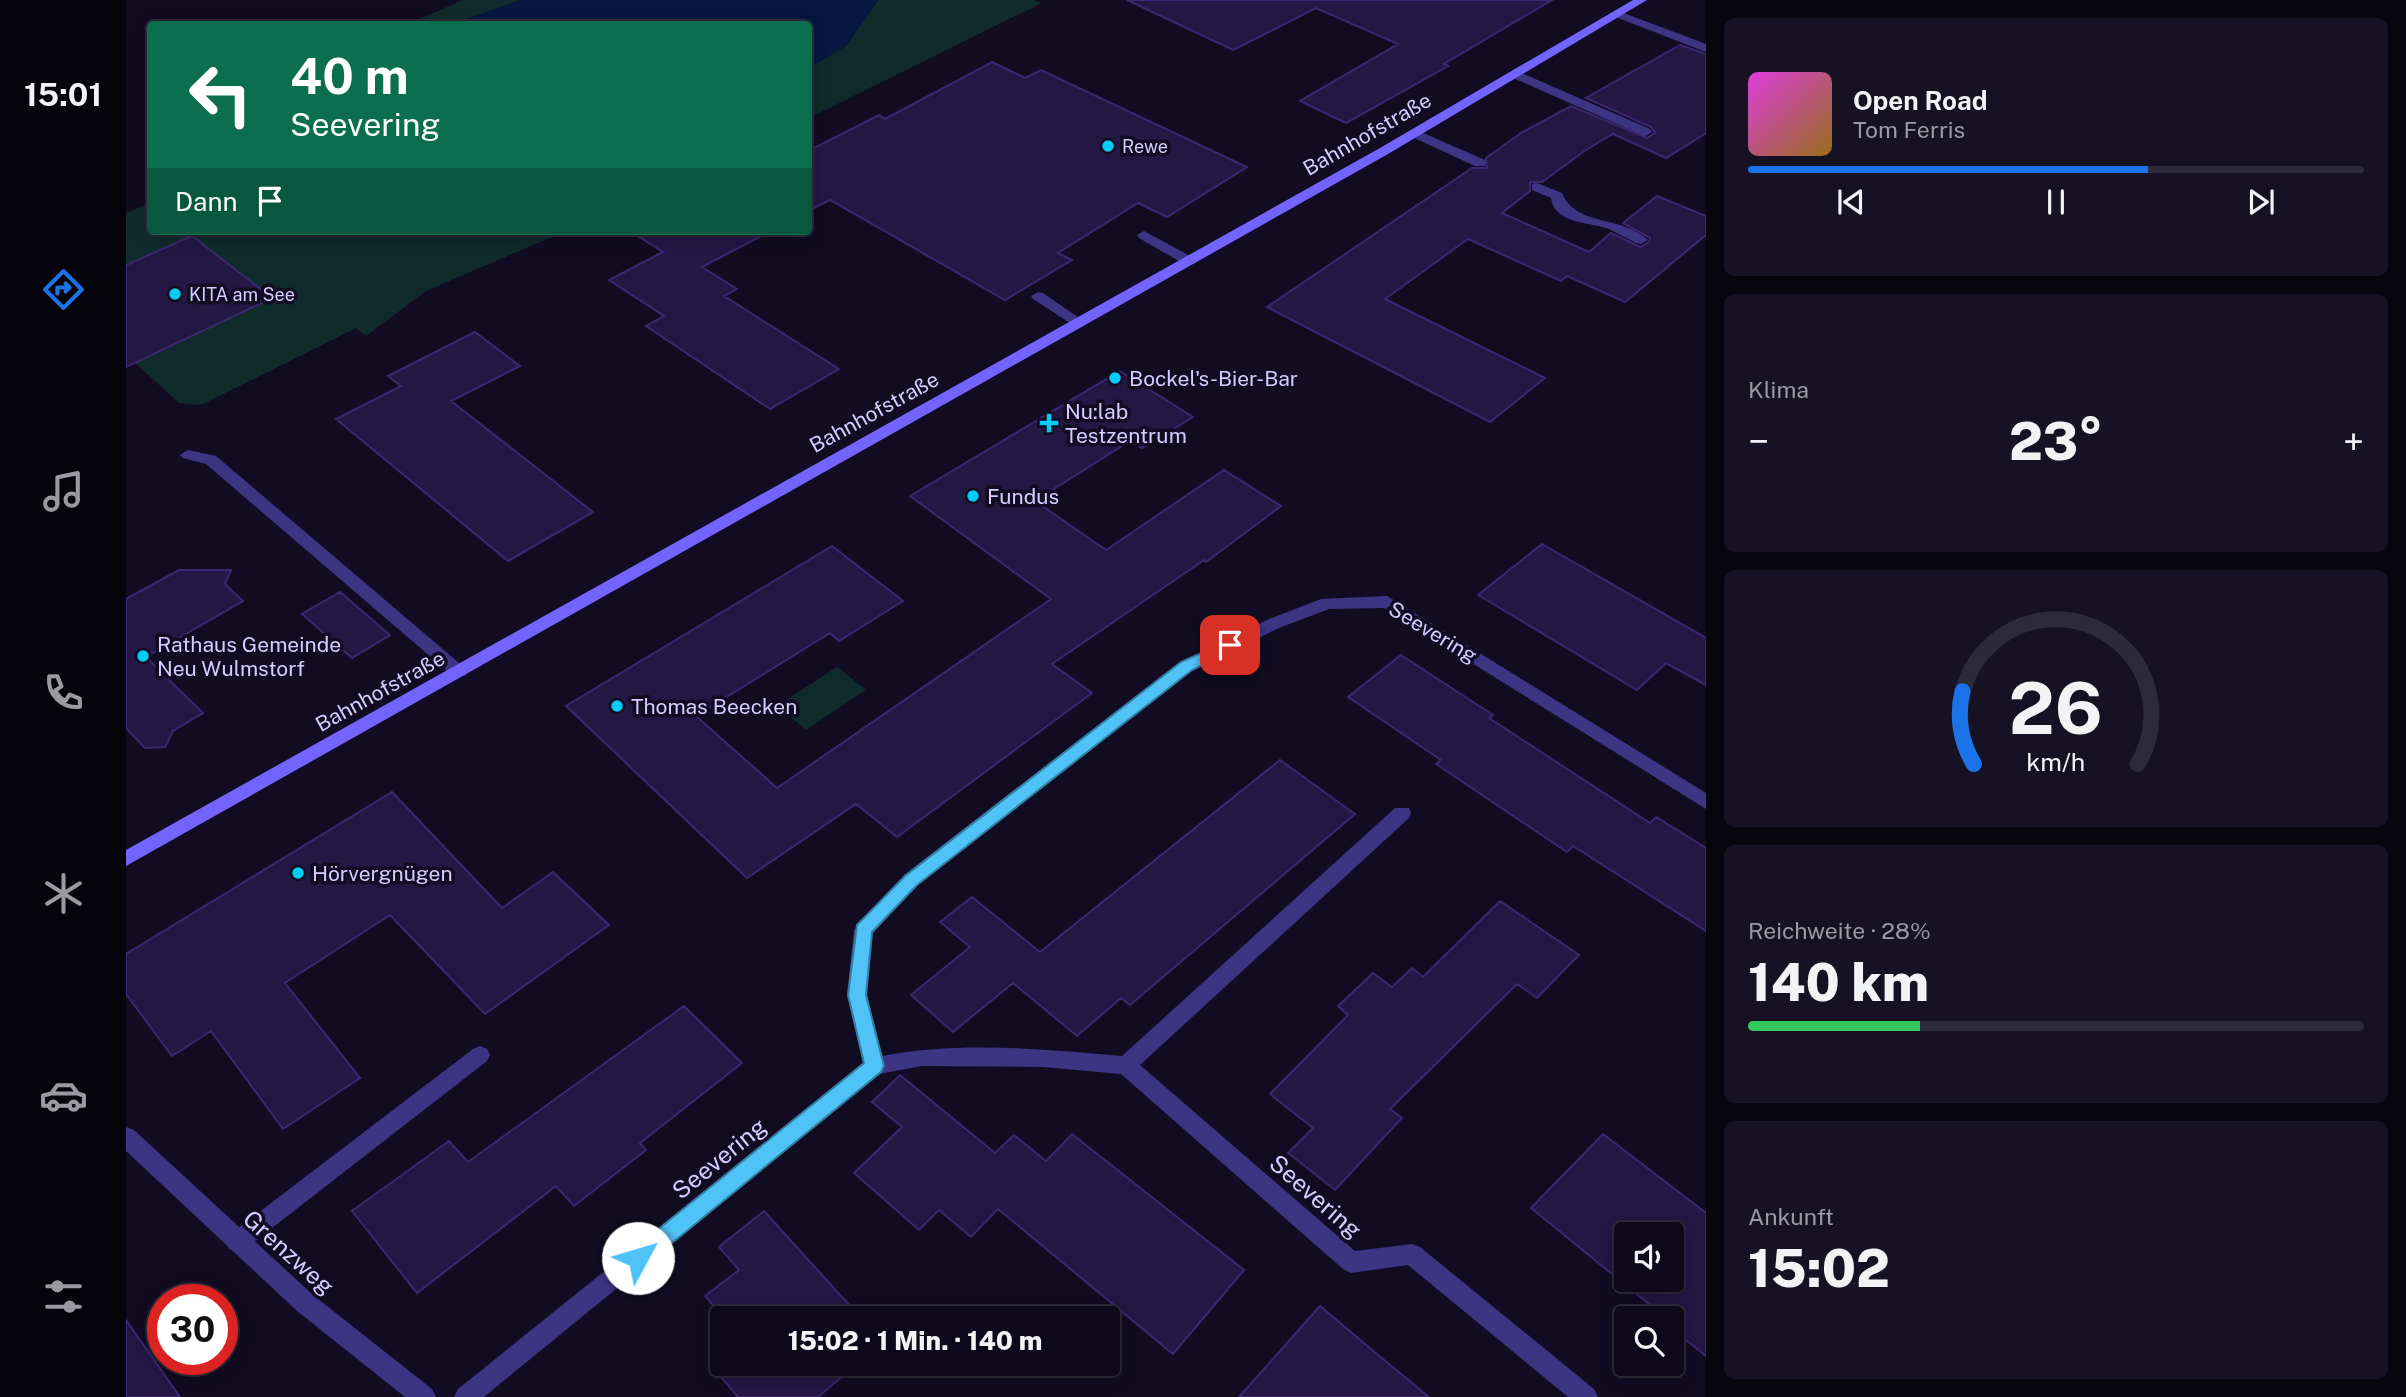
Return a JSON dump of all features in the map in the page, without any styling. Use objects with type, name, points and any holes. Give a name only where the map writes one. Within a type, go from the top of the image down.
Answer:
[{"type":"street","name":"Bahnhofstraße","points":[[126,859],[1078,321],[1189,261],[1641,0]]},
{"type":"street","points":[[1617,14],[1706,48]]},
{"type":"street","points":[[1515,74],[1646,132]]},
{"type":"street","points":[[1414,133],[1480,163]]},
{"type":"street","points":[[1536,187],[1557,196],[1558,204],[1572,216],[1609,225],[1641,240]]},
{"type":"street","points":[[1144,235],[1189,261]]},
{"type":"street","points":[[1038,296],[1078,321]]},
{"type":"street","points":[[188,455],[211,460],[459,672]]},
{"type":"street","name":"Seevering","points":[[874,1066],[857,995],[864,930],[902,890],[1186,666],[1327,603],[1387,602],[1706,802]]},
{"type":"street","points":[[1126,1065],[1402,813]]},
{"type":"street","points":[[237,1242],[480,1055]]},
{"type":"street","name":"Seevering","points":[[466,1397],[874,1066],[922,1057],[1043,1058],[1126,1065],[1351,1262],[1412,1254],[1586,1397]]},
{"type":"street","name":"Grenzweg","points":[[126,1137],[305,1303],[424,1397]]},
{"type":"green space","points":[[463,0],[521,0],[462,21],[415,21]]},
{"type":"green space","points":[[878,0],[1034,0],[1042,3],[812,117],[812,66],[846,46]]},
{"type":"green space","points":[[147,204],[147,235],[557,235],[426,291],[366,336],[356,328],[201,405],[179,403],[135,363],[126,265],[126,213]]},
{"type":"green space","points":[[837,667],[866,690],[806,730],[777,706]]},
{"type":"water","points":[[521,0],[878,0],[846,46],[812,66],[812,21],[462,21]]},
{"type":"building","points":[[1127,0],[1552,0],[1444,64],[1448,66],[1346,123],[1300,101],[1398,44],[1316,8],[1233,50]]},
{"type":"building","points":[[1680,45],[1706,54],[1706,133],[1666,158],[1613,134],[1542,182],[1530,182],[1530,191],[1502,213],[1589,252],[1611,233],[1640,247],[1649,242],[1650,238],[1623,223],[1657,196],[1706,216],[1706,235],[1625,302],[1567,276],[1561,281],[1468,239],[1385,299],[1545,378],[1490,422],[1267,307],[1472,168],[1487,168],[1486,158],[1521,133],[1571,106],[1647,138],[1655,133],[1651,127],[1586,98]]},
{"type":"building","points":[[992,62],[1025,78],[1041,70],[1247,167],[1167,217],[1138,203],[1058,253],[1072,260],[1005,300],[830,200],[812,209],[812,149],[879,115],[885,119]]},
{"type":"building","points":[[636,235],[763,235],[702,267],[737,289],[724,296],[839,369],[770,409],[646,326],[664,316],[609,280],[663,252]]},
{"type":"building","points":[[192,236],[272,298],[126,367],[126,265]]},
{"type":"building","points":[[475,332],[520,366],[451,401],[593,512],[508,561],[336,419],[401,386],[388,376]]},
{"type":"building","points":[[1120,371],[1193,417],[1142,448],[1130,441],[1035,501],[1106,550],[1224,470],[1281,506],[1206,562],[1204,560],[1052,664],[1092,693],[897,837],[856,804],[747,878],[566,706],[832,546],[903,601],[839,641],[830,633],[696,716],[777,788],[1051,599],[910,496]]},
{"type":"building","points":[[1542,544],[1706,638],[1706,685],[1666,663],[1637,690],[1478,595]]},
{"type":"building","name":"Rathaus Gemeinde Neu Wulmstorf","points":[[179,570],[231,570],[225,584],[243,601],[146,657],[203,713],[173,731],[165,747],[145,748],[126,728],[126,599]]},
{"type":"building","points":[[340,592],[390,635],[352,658],[302,614]]},
{"type":"building","points":[[1401,655],[1493,715],[1489,718],[1650,823],[1656,817],[1706,848],[1706,931],[1573,846],[1567,852],[1436,764],[1441,760],[1348,697]]},
{"type":"building","points":[[1280,760],[1355,814],[1130,1005],[1121,998],[1077,1036],[1013,983],[953,1032],[911,995],[970,947],[940,922],[972,897],[1040,952]]},
{"type":"building","points":[[392,792],[502,908],[553,872],[609,925],[485,1014],[390,915],[285,983],[360,1078],[283,1129],[211,1031],[172,1056],[126,994],[126,954]]},
{"type":"building","points":[[1500,901],[1579,955],[1537,998],[1517,984],[1390,1109],[1402,1118],[1335,1190],[1288,1153],[1313,1128],[1270,1094],[1348,1015],[1338,1006],[1373,973],[1392,987],[1412,968],[1423,977]]},
{"type":"building","points":[[684,1006],[742,1063],[640,1143],[646,1150],[574,1206],[556,1186],[417,1293],[352,1211],[449,1141],[468,1162]]},
{"type":"building","points":[[900,1075],[995,1153],[1014,1135],[1046,1161],[1072,1134],[1244,1270],[1173,1354],[1120,1310],[1120,1306],[1115,1306],[998,1209],[971,1237],[939,1210],[919,1230],[854,1173],[902,1127],[872,1102]]},
{"type":"building","points":[[1603,1134],[1706,1213],[1706,1356],[1684,1338],[1684,1306],[1651,1306],[1634,1292],[1684,1292],[1684,1222],[1614,1222],[1614,1276],[1531,1208]]},
{"type":"building","points":[[764,1211],[850,1306],[714,1306],[705,1296],[739,1270],[719,1247]]},
{"type":"building","points":[[1320,1306],[1384,1360],[1429,1397],[1239,1397]]},
{"type":"building","points":[[126,1320],[147,1350],[147,1375],[165,1375],[180,1397],[126,1397]]},
{"type":"building","points":[[720,1376],[843,1376],[818,1397],[738,1397]]},
{"type":"place","name":"Rewe","points":[[1108,146]]},
{"type":"place","name":"KITA am See","points":[[175,294]]},
{"type":"place","name":"Bockel's-Bier-Bar","points":[[1115,378]]},
{"type":"place","name":"Nu:lab Testzentrum","points":[[1049,423]]},
{"type":"place","name":"Fundus","points":[[973,496]]},
{"type":"place","name":"Rathaus Gemeinde Neu Wulmstorf","points":[[143,656]]},
{"type":"place","name":"Thomas Beecken","points":[[617,706]]},
{"type":"place","name":"Hörvergnügen","points":[[298,873]]},
{"type":"route","points":[[638,1258],[874,1066],[857,995],[864,930],[879,913],[911,880],[1186,666],[1230,645]]}]
